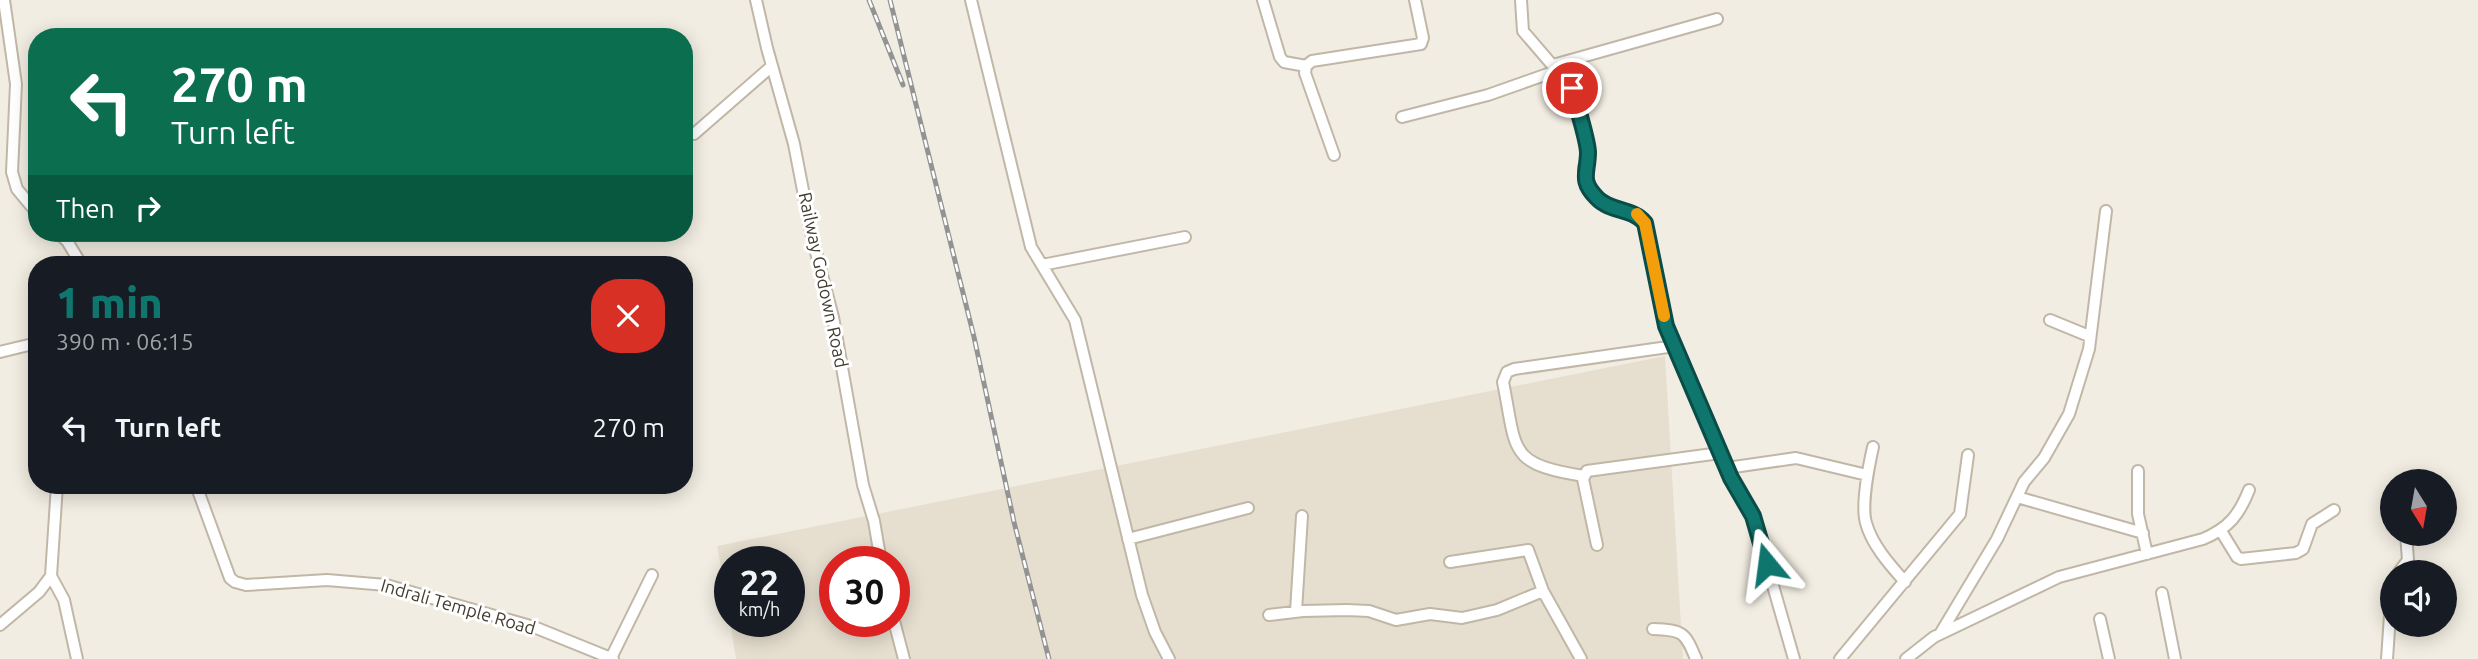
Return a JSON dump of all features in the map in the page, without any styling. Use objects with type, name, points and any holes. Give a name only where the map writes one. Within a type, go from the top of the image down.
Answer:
[{"type":"street","points":[[4,0],[16,84],[12,172],[16,189],[28,203]]},
{"type":"street","name":"Railway Godown Road","points":[[756,0],[794,144],[811,237],[833,317],[863,485],[878,546]]},
{"type":"street","points":[[971,0],[1031,247],[1075,320],[1142,595],[1154,632],[1169,659]]},
{"type":"street","points":[[1263,0],[1280,57],[1284,62],[1306,66]]},
{"type":"street","points":[[1334,155],[1305,72],[1306,66],[1312,61],[1421,44],[1423,38],[1415,0]]},
{"type":"street","points":[[1521,0],[1523,31],[1572,88],[1588,153],[1584,168],[1586,183],[1599,200],[1639,215],[1645,223],[1666,326],[1720,453],[1753,516],[1794,659]]},
{"type":"street","points":[[1402,117],[1488,95],[1556,68],[1717,19]]},
{"type":"street","points":[[694,134],[772,66]]},
{"type":"street","points":[[1940,634],[1997,538],[2024,482],[2043,458],[2069,414],[2089,349],[2106,211]]},
{"type":"street","points":[[1042,265],[1185,237]]},
{"type":"street","points":[[2050,320],[2089,336]]},
{"type":"street","points":[[0,352],[28,345]]},
{"type":"street","points":[[1584,476],[1538,467],[1528,462],[1516,447],[1503,382],[1507,373],[1514,369],[1675,346]]},
{"type":"street","points":[[1873,447],[1867,475],[1864,519],[1879,550],[1905,582]]},
{"type":"street","points":[[1597,545],[1583,480],[1590,469],[1720,453]]},
{"type":"street","points":[[1840,659],[1960,514],[1968,455]]},
{"type":"street","points":[[1727,468],[1796,458],[1867,475]]},
{"type":"street","points":[[2138,471],[2137,503],[2147,554]]},
{"type":"street","points":[[1911,657],[1940,634],[2059,577],[2221,531],[2242,507],[2249,490]]},
{"type":"street","points":[[56,494],[51,576],[64,600],[77,659]]},
{"type":"street","name":"Indrali Temple Road","points":[[199,494],[230,578],[235,582],[246,584],[327,580],[386,584],[534,626],[612,658]]},
{"type":"street","points":[[2017,497],[2143,533]]},
{"type":"street","points":[[1128,539],[1248,509]]},
{"type":"street","points":[[2221,531],[2241,559],[2296,553],[2303,549],[2312,524],[2334,510]]},
{"type":"street","points":[[1296,611],[1302,516]]},
{"type":"street","points":[[1450,562],[1528,550],[1543,591],[1581,659]]},
{"type":"street","points":[[612,658],[652,575]]},
{"type":"street","points":[[0,625],[39,592],[51,576]]},
{"type":"street","points":[[1269,615],[1296,611],[1368,611],[1396,620],[1430,614],[1462,618],[1497,610],[1543,591]]},
{"type":"street","points":[[2162,593],[2175,659]]},
{"type":"street","points":[[2100,618],[2109,659]]},
{"type":"street","points":[[1653,629],[1677,630],[1683,634],[1696,659]]},
{"type":"street","points":[[898,637],[904,659]]},
{"type":"street","points":[[2387,659],[2389,637]]},
{"type":"shaded area","points":[[1665,356],[1683,659],[736,659],[733,637],[805,637],[805,546],[717,546]]},
{"type":"railway","points":[[869,0],[903,85]]},
{"type":"railway","points":[[890,0],[974,337],[1014,522],[1049,659]]},
{"type":"slow traffic","points":[[1637,214],[1645,223],[1664,316]]},
{"type":"route","points":[[1572,88],[1588,153],[1584,168],[1586,183],[1599,200],[1639,215],[1645,223],[1666,326],[1731,478],[1753,516],[1767,564]]}]
